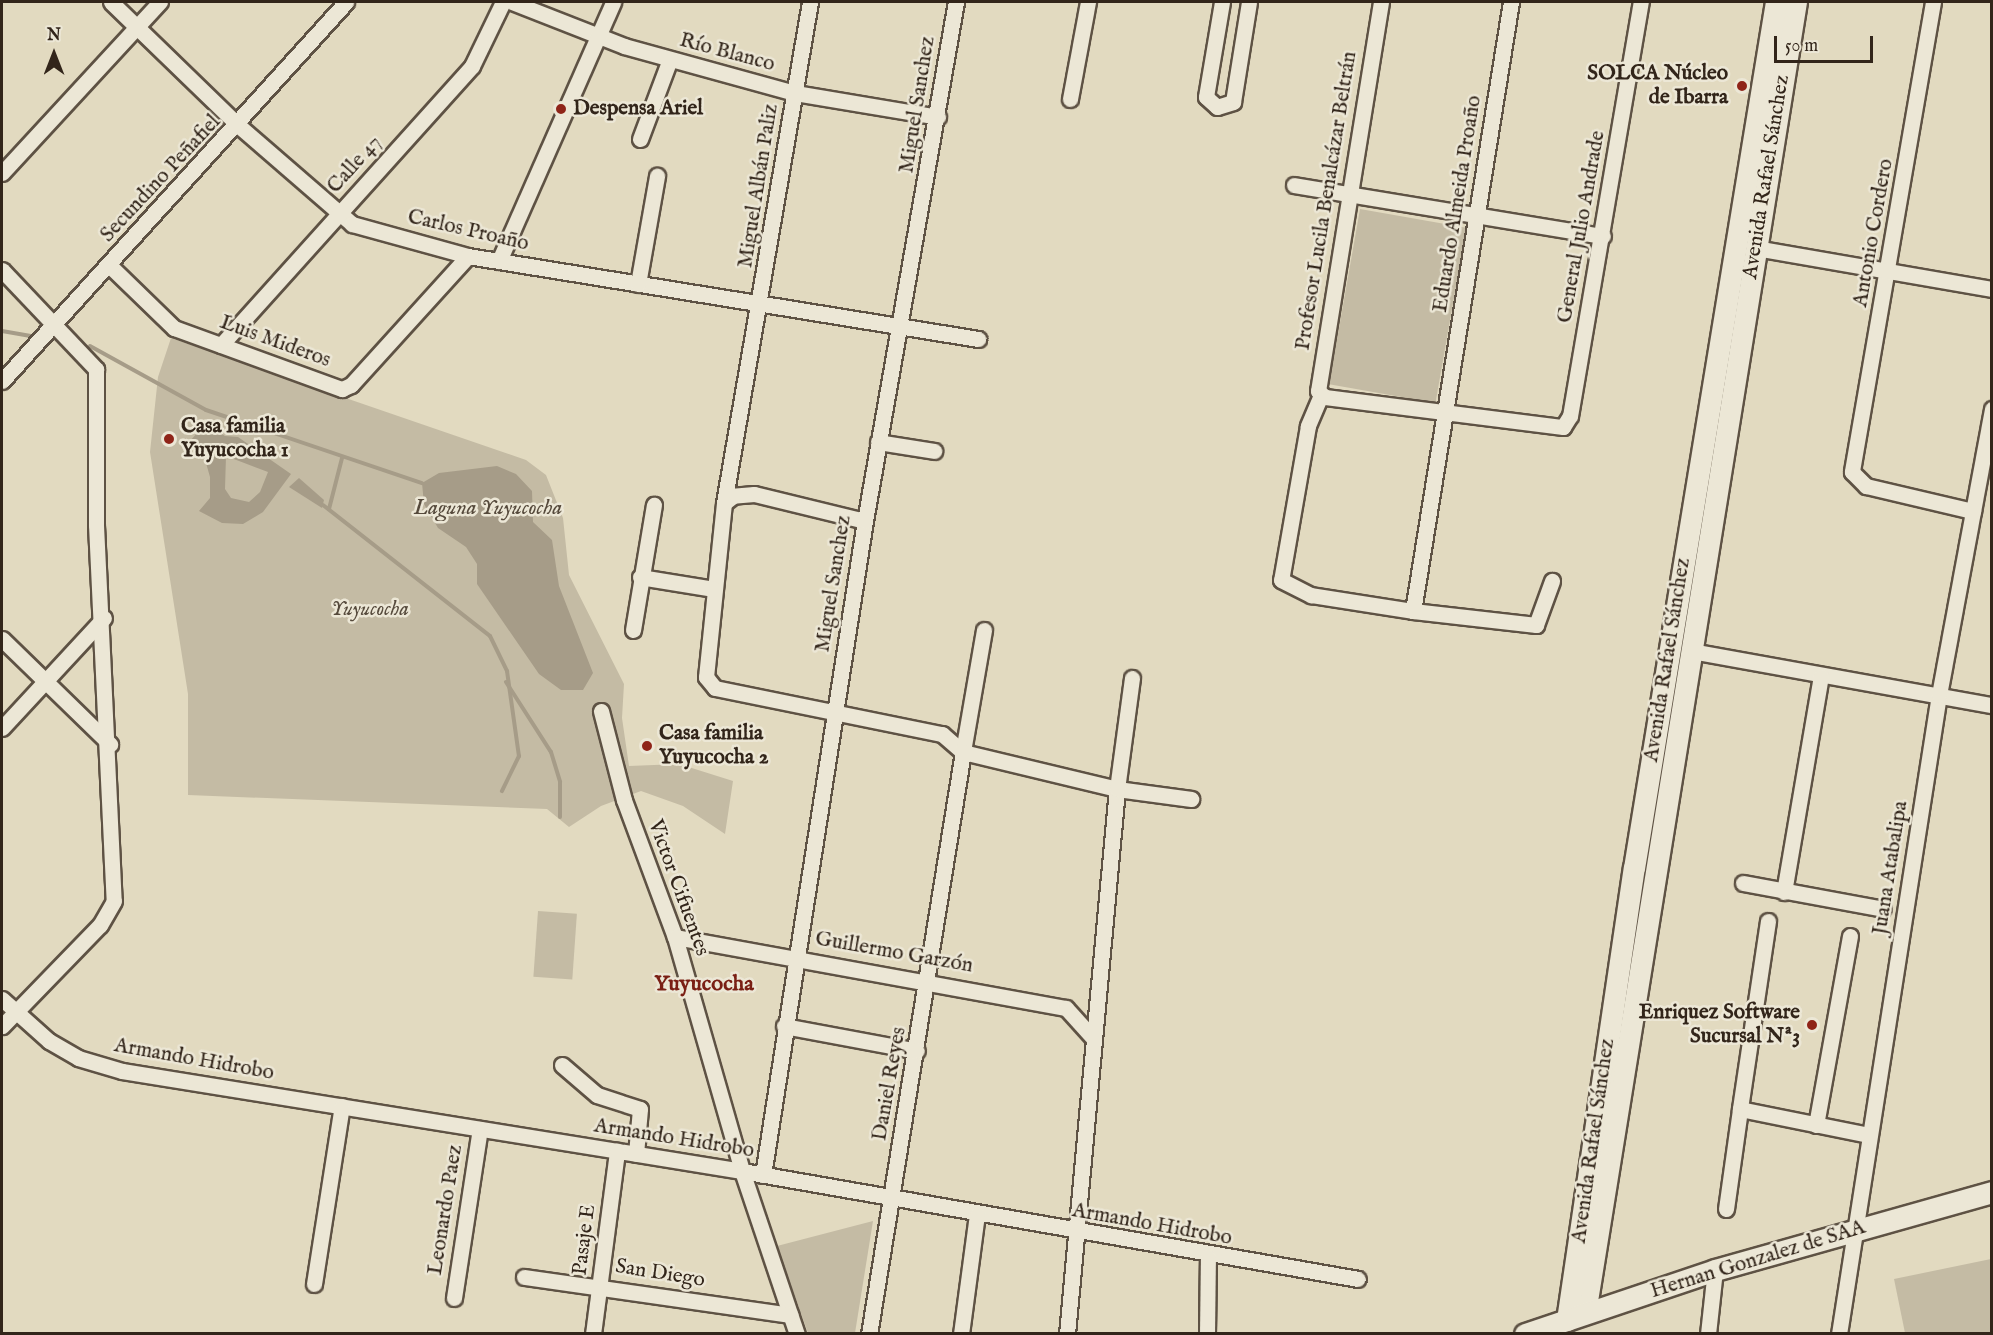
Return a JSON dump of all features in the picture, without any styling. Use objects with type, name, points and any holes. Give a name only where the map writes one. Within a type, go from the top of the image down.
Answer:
[{"type":"street","name":"Carlos Proaño","points":[[111,2],[239,126],[352,224],[468,256],[900,330],[978,339]]},
{"type":"street","points":[[2,174],[160,2]]},
{"type":"street","name":"Calle 47","points":[[221,345],[472,66],[503,2]]},
{"type":"street","name":"Río Blanco","points":[[512,2],[597,37],[795,93],[938,117]]},
{"type":"street","points":[[499,261],[613,2]]},
{"type":"street","name":"Miguel Albán Paliz","points":[[810,2],[761,306],[724,503],[706,677],[725,690],[836,710]]},
{"type":"street","name":"Miguel Sanchez","points":[[763,1175],[793,956],[836,710],[878,442],[938,117],[956,2]]},
{"type":"street","points":[[1070,99],[1088,2]]},
{"type":"street","points":[[1222,2],[1206,97],[1217,107],[1233,102],[1249,2]]},
{"type":"street","name":"Profesor Lucila Benalcázar Beltrán","points":[[1326,396],[1317,386],[1381,2]]},
{"type":"street","name":"Eduardo Almeida Proaño","points":[[1413,611],[1444,413],[1480,214],[1511,2]]},
{"type":"street","name":"General Julio Andrade","points":[[1444,413],[1538,427],[1569,424],[1603,236],[1641,2]]},
{"type":"street","name":"Avenida Rafael Sánchez","points":[[1576,1317],[1747,171],[1776,2]]},
{"type":"street","name":"Avenida Rafael Sánchez","points":[[1576,1317],[1690,651],[1796,2]]},
{"type":"street","name":"Antonio Cordero","points":[[1933,2],[1890,272],[1852,472],[1866,486],[1973,511]]},
{"type":"street","name":"Secundino Peñafiel","points":[[2,381],[239,126],[343,3]]},
{"type":"street","points":[[640,139],[670,59]]},
{"type":"street","points":[[1747,171],[1768,176]]},
{"type":"street","points":[[638,284],[657,176]]},
{"type":"street","points":[[1294,185],[1350,197],[1480,214],[1603,236]]},
{"type":"street","points":[[1755,248],[1992,289]]},
{"type":"street","name":"Luis Mideros","points":[[109,265],[174,328],[342,389],[351,385],[468,256]]},
{"type":"street","points":[[2,270],[56,324],[96,369],[96,525],[104,618],[114,901],[100,925],[2,1026]]},
{"type":"street","points":[[1444,413],[1326,396],[1308,426],[1281,580],[1311,595],[1413,611],[1536,625],[1552,580]]},
{"type":"street","name":"Juana Atabalipa","points":[[1839,1334],[1939,695],[1992,409]]},
{"type":"street","points":[[878,442],[934,451]]},
{"type":"street","points":[[724,503],[734,496],[754,494],[865,521]]},
{"type":"street","points":[[633,630],[640,577],[654,505]]},
{"type":"street","points":[[640,577],[714,589]]},
{"type":"street","points":[[2,728],[104,618]]},
{"type":"street","name":"Daniel Reyes","points":[[869,1334],[929,980],[963,752],[984,630]]},
{"type":"street","points":[[2,639],[110,744]]},
{"type":"street","points":[[1690,651],[1992,705]]},
{"type":"street","points":[[1784,892],[1821,676]]},
{"type":"street","points":[[1067,1334],[1078,1232],[1092,1037],[1116,789],[1132,678]]},
{"type":"street","points":[[836,710],[942,735],[963,752],[1116,789],[1191,799]]},
{"type":"street","name":"Victor Cifuentes","points":[[601,711],[624,800],[675,937],[742,1171],[797,1334]]},
{"type":"street","points":[[1743,883],[1883,909]]},
{"type":"street","points":[[1726,1209],[1768,921]]},
{"type":"street","points":[[1816,1125],[1850,936]]},
{"type":"street","name":"Guillermo Garzón","points":[[675,937],[929,980],[1066,1008],[1092,1037]]},
{"type":"street","name":"Armando Hidrobo","points":[[2,999],[14,1012],[78,1058],[122,1071],[742,1171],[1208,1257],[1358,1280]]},
{"type":"street","points":[[784,1026],[917,1050]]},
{"type":"street","points":[[562,1065],[597,1095],[640,1109],[636,1154]]},
{"type":"street","points":[[314,1284],[342,1106]]},
{"type":"street","points":[[1740,1109],[1869,1135]]},
{"type":"street","name":"Leonardo Paez","points":[[454,1298],[480,1129]]},
{"type":"street","name":"Pasaje E","points":[[593,1334],[617,1151]]},
{"type":"street","name":"Hernan Gonzalez de SAA","points":[[1525,1334],[1715,1270],[1992,1192]]},
{"type":"street","points":[[961,1334],[977,1214]]},
{"type":"street","points":[[1208,1257],[1208,1334]]},
{"type":"street","points":[[1708,1334],[1715,1270]]},
{"type":"street","name":"San Diego","points":[[524,1277],[601,1286],[790,1315]]},
{"type":"green space","points":[[1360,209],[1466,228],[1435,403],[1329,384]]},
{"type":"green space","name":"Yuyucocha","points":[[171,338],[526,460],[546,475],[563,518],[569,575],[624,684],[622,718],[629,766],[679,764],[733,781],[725,834],[683,806],[641,791],[601,806],[569,827],[547,809],[188,795],[188,694],[150,452],[158,377]]},
{"type":"green space","points":[[538,911],[577,914],[572,980],[533,977]]},
{"type":"green space","points":[[873,1221],[855,1333],[808,1333],[777,1246]]},
{"type":"green space","points":[[1991,1259],[1991,1333],[1905,1333],[1894,1279]]},
{"type":"water","points":[[206,423],[225,436],[238,437],[291,474],[263,512],[243,524],[222,523],[199,511],[210,498],[210,477],[202,449],[190,441]],"holes":[[[226,456],[268,472],[260,492],[249,502],[231,498],[225,489]]]},
{"type":"water","name":"Laguna Yuyucocha","points":[[497,466],[516,474],[532,491],[533,522],[552,540],[559,586],[593,673],[583,690],[561,690],[539,674],[477,584],[477,564],[466,547],[438,528],[424,504],[422,483],[439,473]]},
{"type":"water","points":[[299,478],[324,500],[322,508],[289,487]]},
{"type":"waterway","points":[[2,331],[36,337]]},
{"type":"waterway","points":[[90,346],[206,410],[422,483]]},
{"type":"waterway","points":[[329,509],[342,458]]},
{"type":"waterway","points":[[323,505],[490,636],[507,671],[519,756],[502,791]]},
{"type":"waterway","points":[[506,682],[551,752],[560,782],[560,817]]},
{"type":"place","name":"SOLCA Núcleo de Ibarra","points":[[1742,86]]},
{"type":"place","name":"Despensa Ariel","points":[[561,109]]},
{"type":"place","name":"Casa familia Yuyucocha 1","points":[[169,439]]},
{"type":"place","name":"Casa familia Yuyucocha 2","points":[[647,746]]},
{"type":"place","name":"Enriquez Software Sucursal Nª3","points":[[1812,1025]]},
{"type":"district","name":"Yuyucocha","points":[[704,985]]}]
